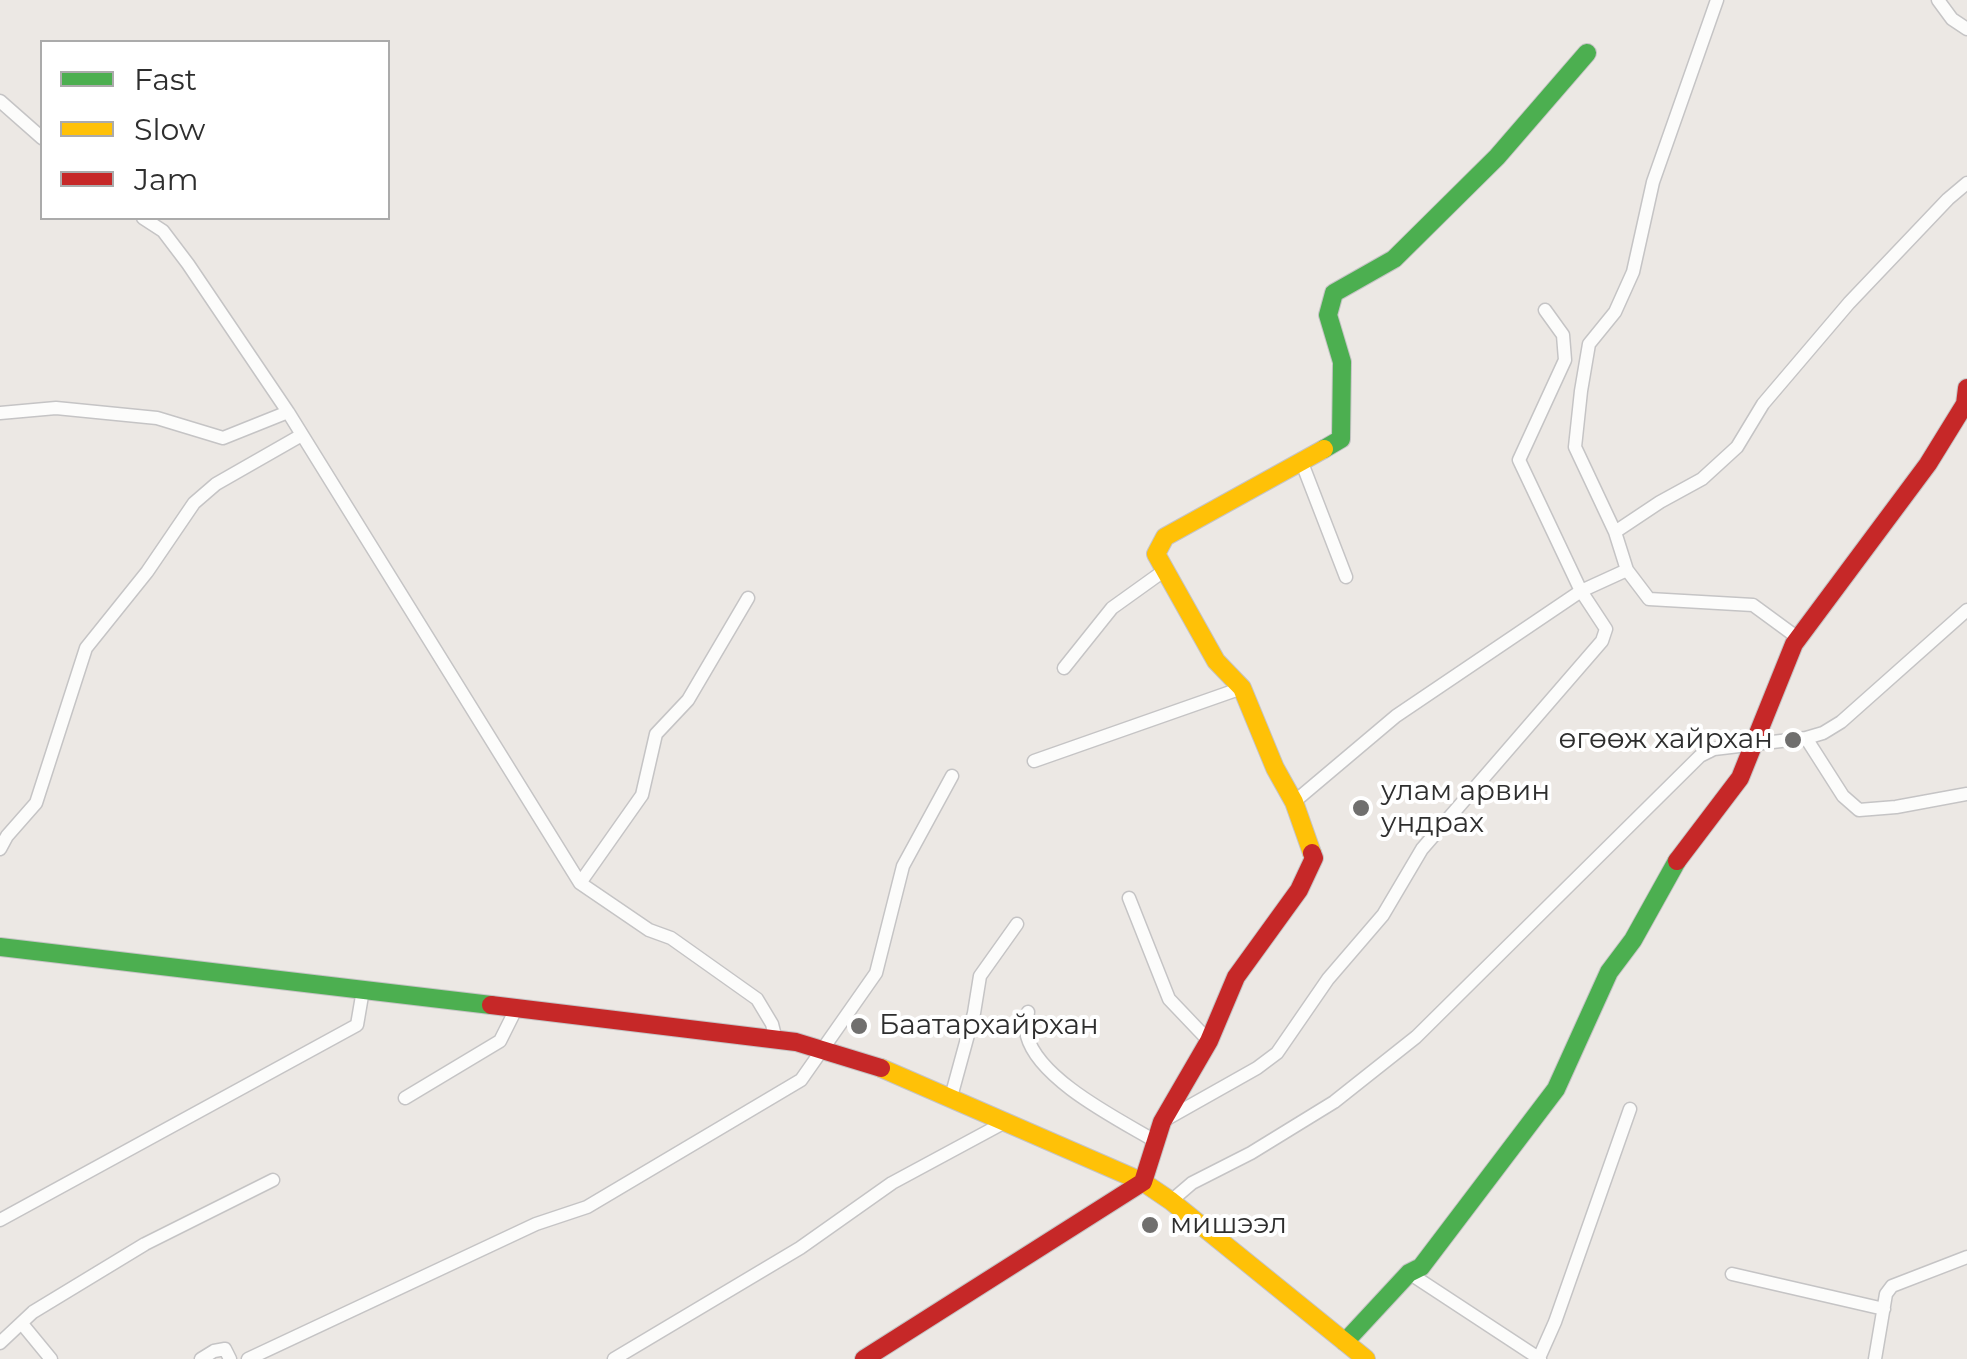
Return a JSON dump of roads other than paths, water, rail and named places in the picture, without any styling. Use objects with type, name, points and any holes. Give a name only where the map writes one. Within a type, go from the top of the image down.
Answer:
[{"type":"street","points":[[1718,0],[1652,182],[1634,272],[1615,312],[1589,344],[1575,447],[1615,532],[1627,570],[1649,599],[1753,605],[1798,638]]},
{"type":"street","points":[[1938,0],[1952,19],[1967,30]]},
{"type":"street","points":[[864,1359],[1142,1182],[1162,1122],[1209,1041],[1236,976],[1308,874],[1314,858],[1294,802],[1275,768],[1242,688],[1216,661],[1156,554],[1165,537],[1341,439],[1341,354],[1327,302],[1334,293],[1394,259],[1498,157],[1588,53]]},
{"type":"street","points":[[0,101],[40,136]]},
{"type":"street","points":[[1615,532],[1702,479],[1737,447],[1762,404],[1836,317],[1948,198],[1967,183]]},
{"type":"street","points":[[146,220],[163,231],[188,264],[288,412],[580,883],[649,930],[671,938],[758,999],[776,1040]]},
{"type":"street","points":[[1162,1122],[1277,1053],[1328,979],[1383,915],[1422,850],[1602,642],[1606,629],[1581,591],[1519,460],[1565,360],[1563,335],[1545,310]]},
{"type":"street","points":[[1345,1342],[1409,1273],[1421,1267],[1556,1090],[1609,972],[1632,940],[1682,849],[1740,778],[1798,638],[1928,464],[1964,404],[1967,388]]},
{"type":"street","points":[[0,413],[56,408],[157,418],[223,438],[288,412]]},
{"type":"street","points":[[0,850],[7,836],[36,804],[86,648],[147,572],[194,502],[216,484],[300,436]]},
{"type":"street","points":[[1302,463],[1346,578]]},
{"type":"street","points":[[1064,668],[1112,608],[1165,570]]},
{"type":"street","points":[[1294,802],[1396,716],[1581,591],[1627,570]]},
{"type":"street","points":[[580,883],[642,795],[656,734],[688,700],[748,598]]},
{"type":"street","points":[[1171,1201],[1192,1182],[1251,1153],[1334,1102],[1416,1037],[1700,756],[1714,749],[1755,742],[1806,738],[1841,722],[1967,610]]},
{"type":"street","points":[[1034,761],[1242,688]]},
{"type":"street","points":[[1806,738],[1842,796],[1859,810],[1967,794]]},
{"type":"street","points":[[248,1359],[536,1224],[587,1207],[801,1080],[876,973],[903,866],[952,776]]},
{"type":"street","points":[[1129,898],[1169,999],[1209,1041]]},
{"type":"street","points":[[950,1097],[974,1013],[980,976],[1017,924]]},
{"type":"street","points":[[0,947],[776,1040],[883,1069],[1008,1120],[1142,1182],[1171,1201],[1366,1359]]},
{"type":"street","points":[[0,1220],[358,1024],[363,990]]},
{"type":"street","points":[[405,1098],[500,1041],[517,1008]]},
{"type":"street","points":[[1028,1012],[1027,1036],[1040,1059],[1072,1091],[1155,1141]]},
{"type":"street","points":[[1409,1273],[1540,1359],[1630,1109]]},
{"type":"street","points":[[614,1359],[800,1248],[892,1184],[1008,1120]]},
{"type":"street","points":[[0,1343],[33,1312],[145,1244],[273,1180]]},
{"type":"street","points":[[1875,1359],[1886,1294],[1892,1286],[1967,1257]]},
{"type":"street","points":[[1732,1274],[1884,1309]]},
{"type":"street","points":[[23,1325],[51,1359]]},
{"type":"street","points":[[201,1359],[220,1349],[230,1359]]},
{"type":"place","name":"өгөөж хайрхан","points":[[1793,740]]},
{"type":"place","name":"улам арвин ундрах","points":[[1361,808]]},
{"type":"place","name":"Баатархайрхан","points":[[859,1026]]},
{"type":"place","name":"мишээл","points":[[1150,1225]]}]
